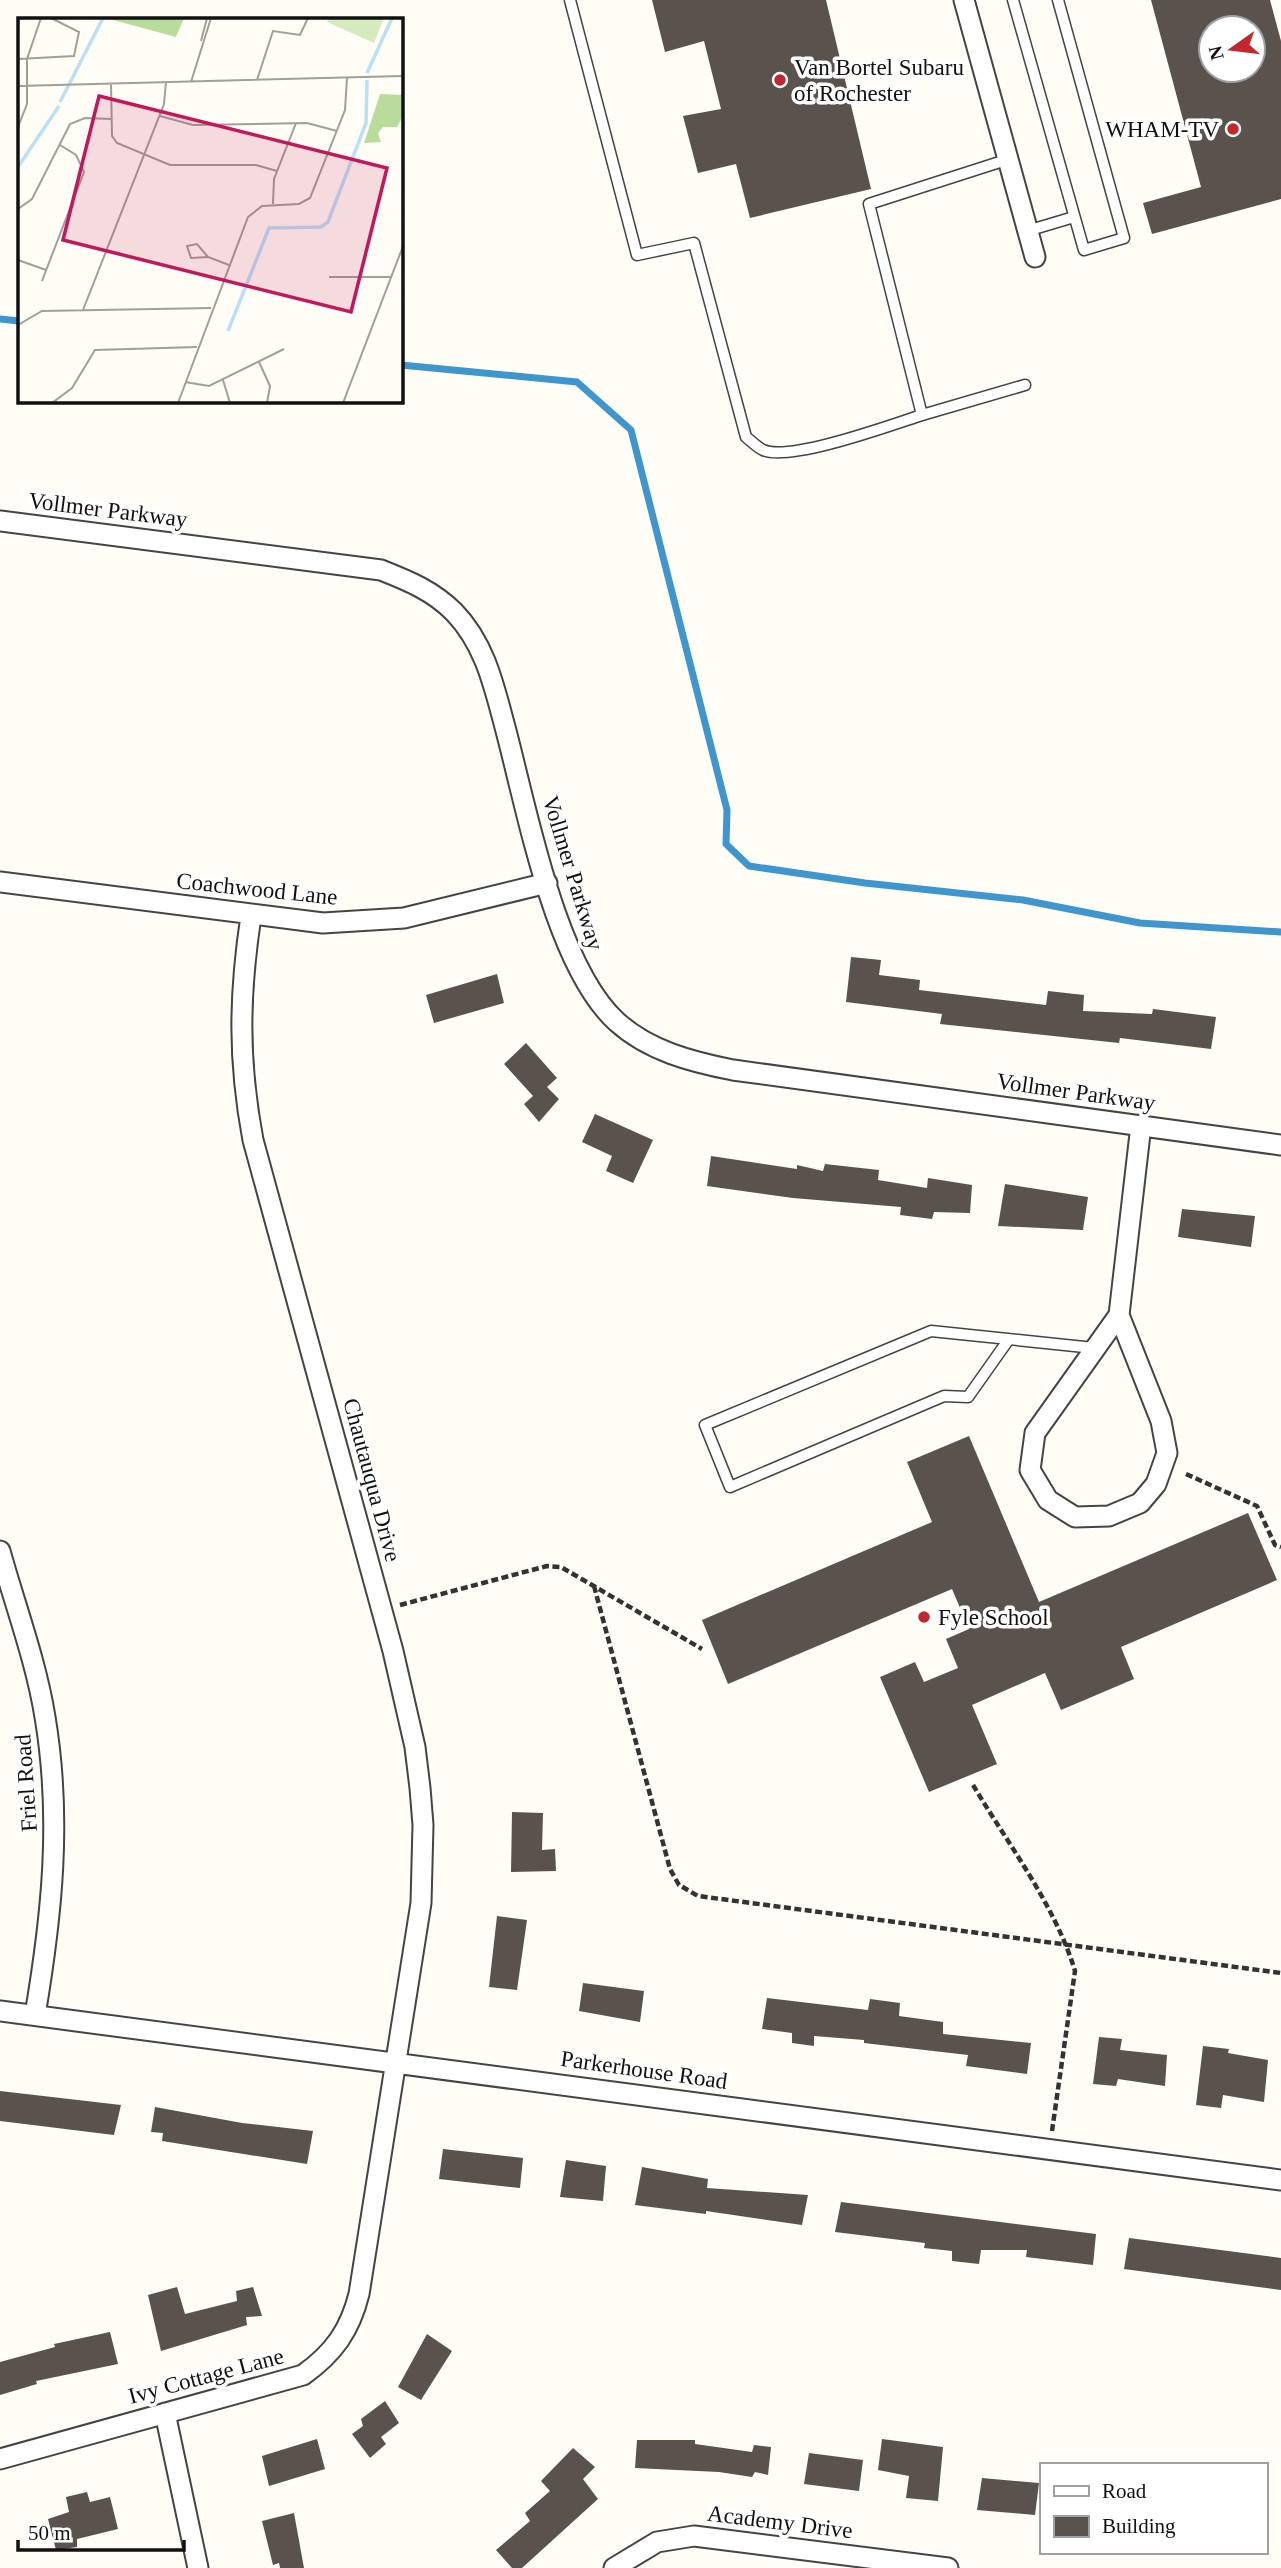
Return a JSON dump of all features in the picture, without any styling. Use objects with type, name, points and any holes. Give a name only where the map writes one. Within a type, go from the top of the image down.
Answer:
[{"type":"street","points":[[964,0],[1006,160],[1035,257]]},
{"type":"street","name":"Vollmer Parkway","points":[[0,521],[381,570],[411,581],[436,596],[468,629],[489,665],[547,883],[578,970],[596,999],[617,1023],[643,1042],[671,1055],[733,1070],[1281,1145]]},
{"type":"street","name":"Coachwood Lane","points":[[0,882],[251,916],[323,923],[404,918],[547,883]]},
{"type":"street","name":"Chautauqua Drive","points":[[251,916],[242,979],[239,1030],[246,1102],[253,1140],[382,1610],[415,1747],[423,1825],[421,1903],[398,2062]]},
{"type":"street","points":[[1119,1315],[1035,1433],[1030,1470],[1048,1500],[1075,1517],[1109,1516],[1140,1503],[1156,1484],[1167,1453],[1161,1421],[1119,1315],[1141,1125]]},
{"type":"street","name":"Friel Road","points":[[0,1551],[45,1714],[56,1812],[53,1897],[35,2015]]},
{"type":"street","name":"Parkerhouse Road","points":[[0,2011],[1281,2180]]},
{"type":"street","name":"Ivy Cottage Lane","points":[[0,2459],[303,2375],[345,2336],[359,2294],[398,2062]]},
{"type":"street","points":[[165,2413],[198,2568]]},
{"type":"street","name":"Academy Drive","points":[[614,2568],[657,2542],[694,2536],[948,2568]]},
{"type":"lane","points":[[570,0],[637,255],[694,243],[746,437],[764,450],[781,452],[815,447],[1025,385]]},
{"type":"lane","points":[[1013,0],[1084,250],[1124,238],[1058,0]]},
{"type":"lane","points":[[922,415],[869,204],[1006,160]]},
{"type":"lane","points":[[1027,231],[1074,217]]},
{"type":"lane","points":[[1009,1339],[968,1397],[944,1396],[730,1487],[705,1425],[931,1331],[1009,1339],[1094,1349]]},
{"type":"path","points":[[1186,1474],[1257,1506],[1275,1545],[1281,1547]]},
{"type":"path","points":[[382,1610],[547,1566],[561,1567],[702,1649]]},
{"type":"path","points":[[594,1586],[670,1868],[679,1885],[698,1896],[1067,1947],[1281,1973]]},
{"type":"path","points":[[973,1785],[1067,1947],[1075,1971],[1049,2149]]},
{"type":"building","name":"Van Bortel Subaru of Rochester","points":[[652,0],[826,0],[871,189],[750,218],[736,164],[698,173],[683,116],[721,109],[704,41],[665,52]]},
{"type":"building","name":"WHAM-TV","points":[[1151,0],[1270,0],[1281,41],[1281,199],[1152,234],[1143,203],[1201,187]]},
{"type":"building","points":[[851,957],[881,960],[879,975],[920,980],[919,990],[1046,1005],[1048,991],[1084,995],[1083,1011],[1152,1014],[1153,1009],[1216,1017],[1211,1049],[1120,1038],[1119,1043],[940,1024],[942,1014],[846,1002]]},
{"type":"building","points":[[497,974],[504,1003],[434,1023],[426,995]]},
{"type":"building","points":[[526,1043],[557,1078],[547,1087],[559,1099],[539,1122],[524,1104],[533,1096],[504,1064]]},
{"type":"building","points":[[595,1114],[653,1140],[633,1183],[606,1171],[612,1156],[582,1142]]},
{"type":"building","points":[[711,1156],[797,1169],[797,1165],[823,1171],[825,1164],[879,1170],[878,1180],[927,1188],[928,1178],[972,1185],[970,1213],[934,1212],[932,1219],[900,1215],[901,1207],[793,1198],[707,1186]]},
{"type":"building","points":[[1005,1184],[1088,1197],[1083,1230],[998,1226]]},
{"type":"building","points":[[1182,1209],[1255,1216],[1251,1247],[1178,1237]]},
{"type":"building","points":[[969,1436],[1039,1602],[1248,1513],[1277,1580],[1121,1647],[1134,1679],[1061,1710],[1045,1673],[972,1705],[997,1764],[929,1792],[880,1677],[915,1662],[924,1682],[958,1668],[946,1639],[969,1629],[952,1589],[728,1684],[702,1620],[932,1522],[907,1462]]},
{"type":"building","points":[[512,1812],[543,1813],[542,1850],[555,1849],[556,1871],[511,1872]]},
{"type":"building","points":[[497,1916],[527,1920],[517,1990],[489,1987]]},
{"type":"building","points":[[583,1983],[644,1991],[640,2022],[579,2011]]},
{"type":"building","points":[[767,1998],[868,2010],[870,1999],[900,2003],[899,2016],[943,2022],[943,2034],[1031,2043],[1027,2074],[966,2066],[968,2055],[864,2043],[864,2040],[814,2036],[814,2046],[792,2043],[792,2033],[762,2029]]},
{"type":"building","points":[[1099,2037],[1122,2039],[1120,2050],[1167,2055],[1165,2086],[1118,2079],[1116,2086],[1093,2084]]},
{"type":"building","points":[[1203,2046],[1229,2049],[1228,2053],[1268,2060],[1264,2102],[1223,2095],[1221,2108],[1196,2105]]},
{"type":"building","points":[[0,2091],[121,2105],[114,2135],[0,2121]]},
{"type":"building","points":[[155,2107],[242,2123],[313,2131],[307,2164],[162,2141],[163,2133],[151,2132]]},
{"type":"building","points":[[443,2149],[523,2158],[520,2188],[439,2179]]},
{"type":"building","points":[[566,2160],[606,2166],[603,2201],[560,2197]]},
{"type":"building","points":[[642,2167],[708,2179],[707,2188],[808,2195],[802,2225],[706,2211],[706,2214],[635,2205]]},
{"type":"building","points":[[841,2202],[1096,2234],[1093,2265],[1026,2257],[1027,2250],[981,2250],[979,2264],[952,2261],[952,2251],[924,2248],[925,2243],[835,2232]]},
{"type":"building","points":[[1129,2238],[1281,2258],[1281,2290],[1124,2269]]},
{"type":"building","points":[[177,2287],[185,2314],[237,2301],[236,2291],[253,2287],[262,2316],[246,2317],[247,2325],[161,2351],[148,2295]]},
{"type":"building","points":[[110,2332],[118,2364],[36,2381],[37,2384],[0,2395],[0,2362],[55,2347],[54,2344]]},
{"type":"building","points":[[427,2334],[452,2351],[421,2400],[398,2387]]},
{"type":"building","points":[[385,2401],[399,2423],[381,2437],[386,2444],[370,2458],[352,2434],[363,2426],[361,2419]]},
{"type":"building","points":[[317,2439],[325,2469],[269,2486],[262,2456]]},
{"type":"building","points":[[882,2439],[943,2447],[938,2501],[906,2498],[909,2476],[878,2470]]},
{"type":"building","points":[[637,2440],[695,2440],[695,2444],[752,2452],[754,2445],[771,2447],[768,2475],[755,2472],[752,2477],[719,2472],[635,2468]]},
{"type":"building","points":[[573,2448],[595,2467],[583,2479],[598,2499],[522,2568],[512,2568],[496,2550],[530,2521],[525,2513],[550,2491],[541,2481]]},
{"type":"building","points":[[809,2453],[863,2460],[859,2491],[804,2484]]},
{"type":"building","points":[[982,2478],[1039,2483],[1035,2515],[977,2510]]},
{"type":"building","points":[[87,2492],[90,2502],[110,2497],[118,2529],[77,2539],[77,2547],[56,2550],[48,2519],[69,2512],[66,2497]]},
{"type":"building","points":[[294,2513],[304,2568],[280,2568],[279,2563],[273,2565],[262,2521]]},
{"type":"waterway","points":[[0,319],[18,321]]},
{"type":"waterway","points":[[402,365],[577,382],[631,430],[727,810],[726,844],[749,866],[865,883],[1023,900],[1140,923],[1281,932]]},
{"type":"place","name":"Van Bortel Subaru of Rochester","points":[[780,80]]},
{"type":"place","name":"WHAM-TV","points":[[1233,129]]},
{"type":"place","name":"Fyle School","points":[[924,1617]]}]
